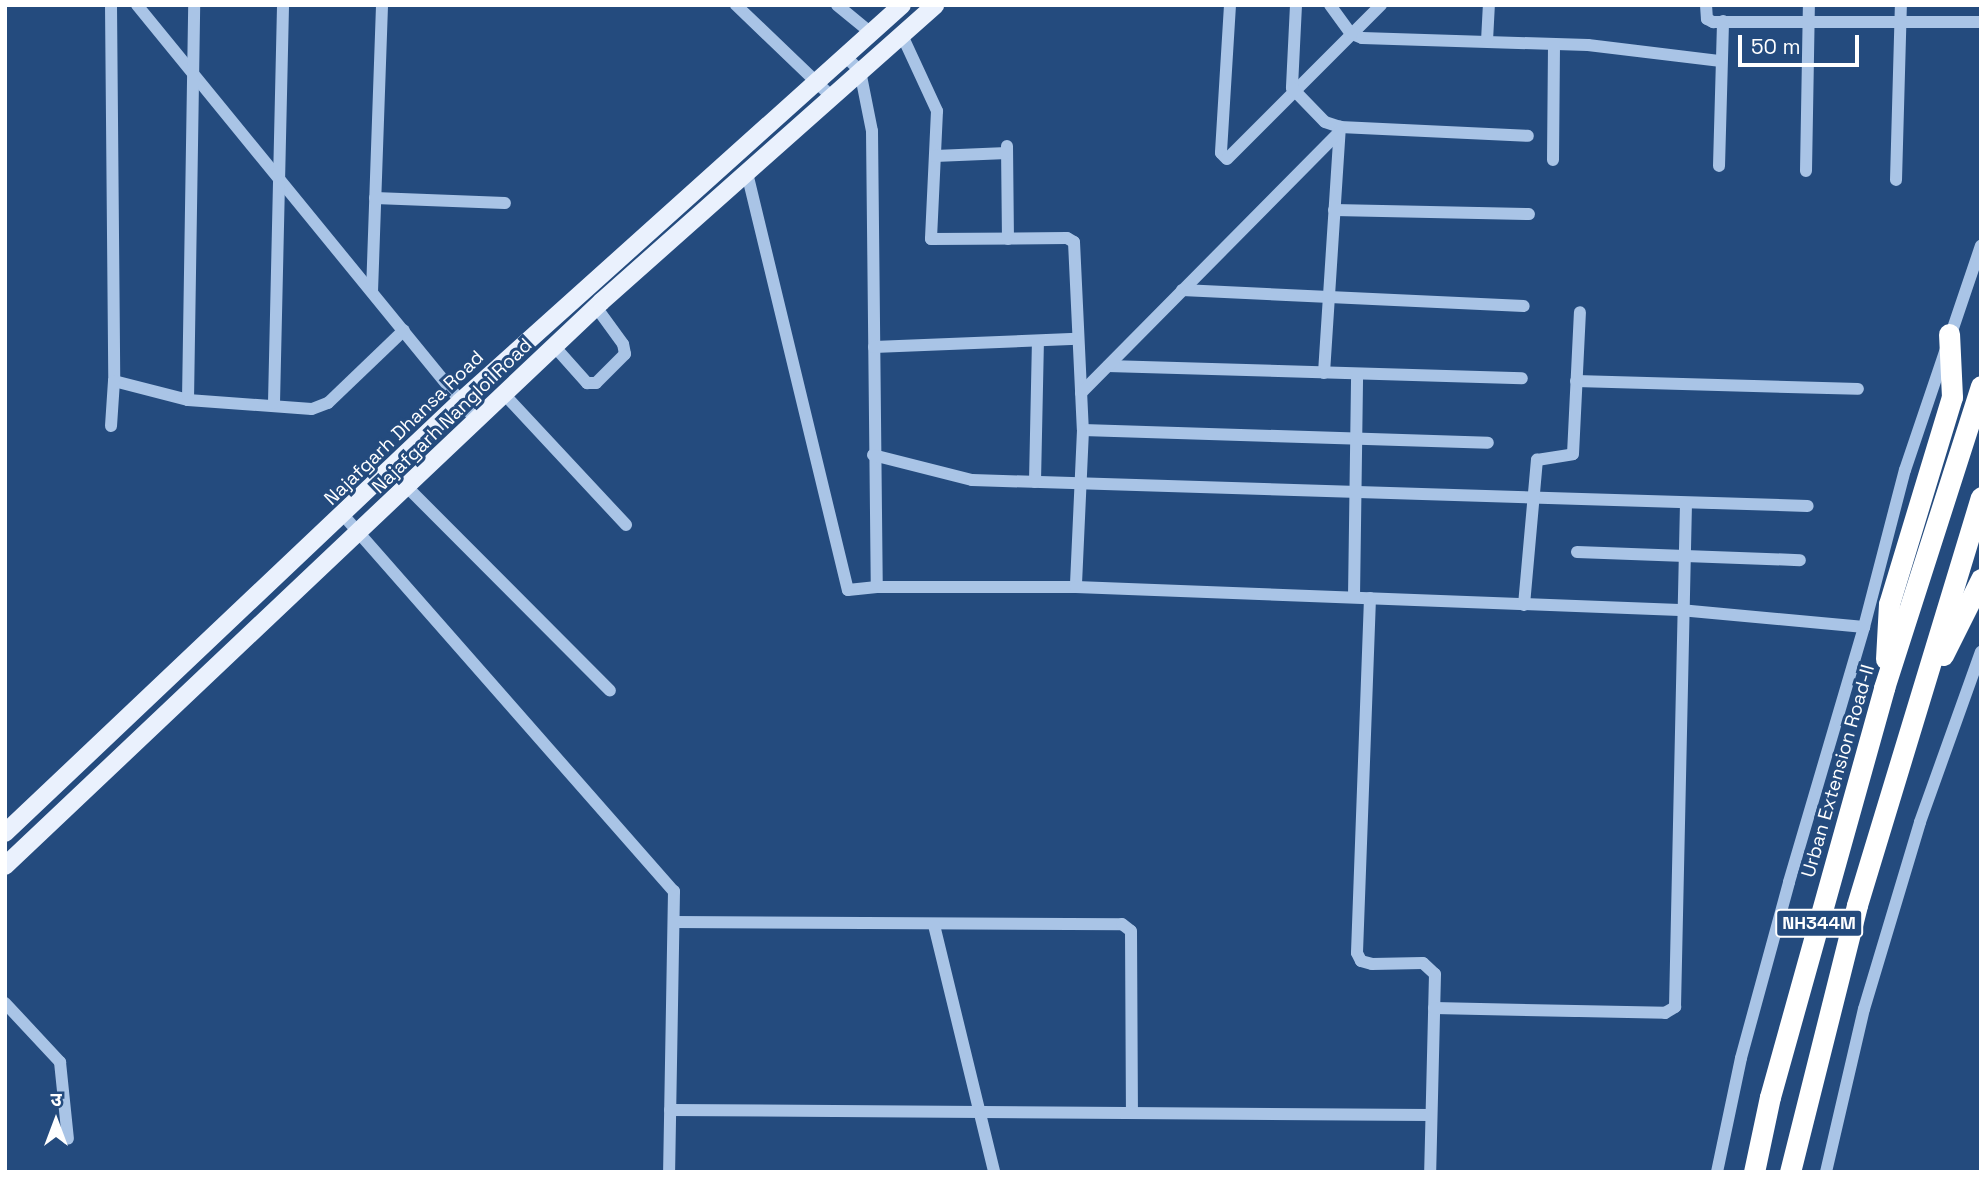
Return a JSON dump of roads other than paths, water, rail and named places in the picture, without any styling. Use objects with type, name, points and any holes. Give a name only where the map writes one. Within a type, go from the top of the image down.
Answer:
[{"type":"highway","points":[[1889,675],[1885,655],[1889,604],[1952,397],[1949,334]]},
{"type":"highway","name":"Urban Extension Road-II","points":[[1754,1172],[1770,1097],[1889,675],[1981,386]]},
{"type":"highway","name":"NH344M","points":[[1790,1172],[1857,905],[1981,497]]},
{"type":"highway","points":[[1923,694],[1981,579]]},
{"type":"main road","name":"Najafgarh Dhansa Road","points":[[5,833],[344,516],[460,402],[623,252],[902,5]]},
{"type":"main road","name":"Najafgarh Nangloi Road","points":[[5,866],[408,488],[596,307],[935,5]]},
{"type":"main road","points":[[623,252],[639,269]]},
{"type":"main road","points":[[533,335],[551,350]]},
{"type":"street","points":[[111,5],[114,381],[111,426]]},
{"type":"street","points":[[137,5],[476,420]]},
{"type":"street","points":[[188,400],[194,5]]},
{"type":"street","points":[[274,403],[283,5]]},
{"type":"street","points":[[372,292],[382,5]]},
{"type":"street","points":[[736,5],[831,96]]},
{"type":"street","points":[[837,5],[871,33]]},
{"type":"street","points":[[1230,5],[1222,158],[1233,155],[1355,36],[1381,5]]},
{"type":"street","points":[[1296,5],[1291,81],[1294,93],[1325,122],[1340,130],[1528,136]]},
{"type":"street","points":[[1330,5],[1355,36],[1554,44],[1721,61]]},
{"type":"street","points":[[1487,41],[1489,5]]},
{"type":"street","points":[[1706,5],[1707,19],[1723,21],[1981,22]]},
{"type":"street","points":[[1806,171],[1809,5]]},
{"type":"street","points":[[1896,180],[1901,5]]},
{"type":"street","points":[[1719,166],[1723,21]]},
{"type":"street","points":[[901,33],[937,111],[931,239],[1067,238],[1074,242],[1083,430],[1076,587]]},
{"type":"street","points":[[1553,160],[1554,44]]},
{"type":"street","points":[[845,56],[860,71],[872,131],[873,455],[877,587]]},
{"type":"street","points":[[1324,373],[1340,130]]},
{"type":"street","points":[[1081,393],[1340,130]]},
{"type":"street","points":[[935,156],[1007,149],[1007,239]]},
{"type":"street","points":[[747,173],[848,590],[877,587],[1076,587],[1354,597],[1680,610],[1864,627]]},
{"type":"street","points":[[375,198],[505,203]]},
{"type":"street","points":[[1334,209],[1529,214]]},
{"type":"street","points":[[1717,1172],[1741,1058],[1788,882],[1864,627],[1905,470],[1981,246]]},
{"type":"street","points":[[1182,290],[1327,299],[1524,306]]},
{"type":"street","points":[[551,350],[587,383],[596,383],[625,354],[625,348],[596,307]]},
{"type":"street","points":[[1524,605],[1538,459],[1568,458],[1573,454],[1580,312]]},
{"type":"street","points":[[114,381],[188,400],[322,407],[404,330]]},
{"type":"street","points":[[874,347],[1077,340]]},
{"type":"street","points":[[1035,482],[1038,343]]},
{"type":"street","points":[[1108,366],[1522,378]]},
{"type":"street","points":[[1354,597],[1357,375]]},
{"type":"street","points":[[1576,381],[1858,389]]},
{"type":"street","points":[[504,394],[626,525]]},
{"type":"street","points":[[1083,430],[1488,443]]},
{"type":"street","points":[[873,455],[961,478],[1081,485],[1808,506]]},
{"type":"street","points":[[408,488],[610,691]]},
{"type":"street","points":[[1434,1008],[1665,1013],[1675,1007],[1680,610],[1686,503]]},
{"type":"street","points":[[344,516],[671,887],[674,922],[669,1172]]},
{"type":"street","points":[[1577,552],[1800,560]]},
{"type":"street","points":[[1370,598],[1357,953],[1361,961],[1372,964],[1431,967],[1434,1008],[1430,1172]]},
{"type":"street","points":[[1826,1172],[1837,1110],[1900,889],[1981,652]]},
{"type":"street","points":[[674,922],[1128,927],[1132,1112]]},
{"type":"street","points":[[934,925],[994,1172]]},
{"type":"street","points":[[5,1003],[60,1062],[68,1139]]},
{"type":"street","points":[[670,1110],[1432,1115]]}]
